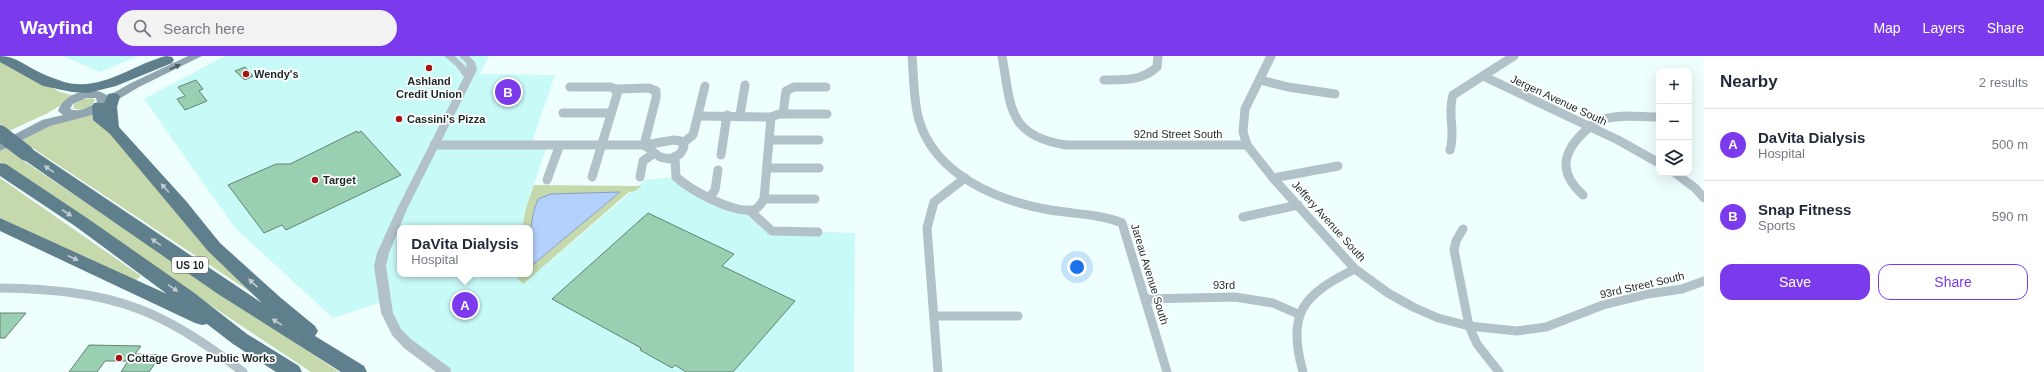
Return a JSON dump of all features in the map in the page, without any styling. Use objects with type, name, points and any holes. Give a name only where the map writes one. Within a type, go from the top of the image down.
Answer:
[{"type":"highway","points":[[0,56],[57,88],[100,99],[101,120],[115,132],[180,205],[214,247],[274,303],[357,372]]},
{"type":"highway","points":[[38,77],[62,85],[90,88],[112,83],[171,58]]},
{"type":"highway","name":"US 10","points":[[0,133],[26,153],[225,289],[357,372]]},
{"type":"highway","name":"US 10","points":[[0,168],[81,222],[240,339],[292,372]]},
{"type":"highway","points":[[0,224],[203,319],[218,322]]},
{"type":"main road","points":[[0,139],[66,106],[75,98],[100,99],[198,56]]},
{"type":"main road","points":[[0,147],[46,123],[88,112],[100,99],[121,85],[171,58]]},
{"type":"main road","points":[[66,106],[64,111],[74,115]]},
{"type":"street","points":[[450,56],[459,64],[468,76]]},
{"type":"street","points":[[445,372],[408,344],[396,332],[387,313],[380,266],[383,253],[402,209],[472,70],[470,62],[464,56]]},
{"type":"street","name":"Jareau Avenue South","points":[[912,56],[918,116],[928,141],[947,164],[965,178],[986,190],[1029,206],[1107,218],[1122,223],[1167,372]]},
{"type":"street","name":"92nd Street South","points":[[1002,56],[1011,103],[1019,125],[1037,138],[1051,143],[1066,145],[1247,145]]},
{"type":"street","points":[[1104,80],[1132,79],[1146,76],[1157,67],[1158,56]]},
{"type":"street","name":"Jeffery Avenue South","points":[[1271,56],[1245,110],[1243,120],[1247,145],[1273,178],[1355,269],[1388,293],[1413,308],[1438,318],[1469,326]]},
{"type":"street","name":"Jergen Avenue South","points":[[1483,76],[1514,56]]},
{"type":"street","points":[[1450,150],[1453,142],[1449,104],[1453,95],[1483,76]]},
{"type":"street","name":"Jergen Avenue South","points":[[1483,76],[1618,140],[1656,161]]},
{"type":"street","points":[[1260,80],[1288,87],[1335,94]]},
{"type":"street","points":[[740,115],[745,85]]},
{"type":"street","points":[[683,143],[693,135],[705,86]]},
{"type":"street","points":[[570,87],[617,89],[649,88],[656,90],[656,98],[644,145]]},
{"type":"street","points":[[783,114],[786,91],[794,87],[826,87]]},
{"type":"street","points":[[592,177],[617,89]]},
{"type":"street","points":[[564,113],[610,113]]},
{"type":"street","points":[[698,116],[740,115],[771,117],[783,114],[827,114]]},
{"type":"street","points":[[721,155],[727,115]]},
{"type":"street","points":[[675,158],[676,177],[687,188],[732,208],[749,210],[760,207],[764,199],[771,117]]},
{"type":"street","points":[[1583,195],[1573,186],[1569,178],[1566,155],[1571,144],[1588,127],[1596,122],[1611,118],[1656,117]]},
{"type":"street","points":[[434,145],[559,147],[644,145],[674,140],[683,143]]},
{"type":"street","points":[[770,140],[819,140]]},
{"type":"street","points":[[644,145],[654,154],[666,159],[675,158],[681,153],[684,147],[683,143]]},
{"type":"street","points":[[547,180],[559,147]]},
{"type":"street","points":[[640,177],[643,161],[654,154]]},
{"type":"street","name":"Jeffery Avenue South","points":[[1273,178],[1338,166]]},
{"type":"street","points":[[767,168],[819,168]]},
{"type":"street","points":[[709,198],[715,190],[718,170]]},
{"type":"street","points":[[1679,176],[1695,188],[1704,198]]},
{"type":"street","points":[[938,372],[927,228],[931,206],[942,194],[965,178]]},
{"type":"street","points":[[764,199],[815,199]]},
{"type":"street","points":[[1243,217],[1298,205]]},
{"type":"street","points":[[749,210],[772,231],[818,232]]},
{"type":"street","points":[[1464,229],[1456,241],[1454,250],[1469,326],[1476,344],[1499,372]]},
{"type":"street","points":[[1303,372],[1296,351],[1298,314],[1309,298],[1321,286],[1355,269]]},
{"type":"street","name":"93rd Street South","points":[[1469,326],[1517,331],[1546,327],[1603,305],[1648,294],[1682,289],[1704,281]]},
{"type":"street","points":[[0,288],[49,290],[86,295],[139,310],[184,331],[243,372]]},
{"type":"street","name":"93rd","points":[[1146,299],[1235,297],[1273,303],[1298,314]]},
{"type":"street","points":[[934,316],[1018,316]]},
{"type":"shaded area","points":[[63,56],[138,56],[100,72]]},
{"type":"shaded area","points":[[225,56],[489,56],[480,74],[555,75],[531,145],[547,146],[526,208],[523,225],[397,225],[397,277],[517,277],[523,284],[645,180],[676,177],[687,187],[749,210],[767,230],[855,233],[854,372],[445,372],[408,344],[385,301],[333,318],[235,228],[144,99]]},
{"type":"shaded area","points":[[620,192],[533,264],[532,225],[535,207],[538,199],[551,194]]},
{"type":"green space","points":[[0,59],[60,92],[76,96],[48,113],[0,135],[5,127],[0,124]]},
{"type":"green space","points":[[93,98],[95,100],[94,103],[89,107],[79,110],[73,108],[74,104],[83,99]]},
{"type":"green space","points":[[94,114],[255,295],[31,147],[15,155],[339,372],[311,372],[0,162],[0,151],[45,127]]},
{"type":"green space","points":[[0,178],[141,276],[135,281],[0,218]]},
{"type":"green space","points":[[534,185],[642,186],[635,191],[629,192],[533,275],[533,264],[620,192],[551,194],[535,206],[532,225],[523,225],[526,208]]},
{"type":"green space","points":[[517,277],[531,277],[523,284]]},
{"type":"building","name":"Wendy's","points":[[245,67],[253,76],[245,80],[235,71]]},
{"type":"building","points":[[196,80],[203,89],[199,91],[207,101],[185,110],[177,99],[185,96],[178,87]]},
{"type":"building","name":"Target","points":[[357,131],[358,133],[361,131],[401,175],[286,230],[282,225],[264,233],[228,185],[276,164],[290,164]]},
{"type":"building","points":[[648,213],[734,254],[722,266],[795,301],[733,372],[686,372],[675,365],[672,368],[640,350],[641,348],[552,299]]},
{"type":"building","points":[[0,313],[26,313],[5,338],[0,338]]},
{"type":"building","name":"Cottage Grove Public Works","points":[[89,345],[141,346],[135,354],[161,355],[149,372],[121,372],[128,361],[105,361],[97,372],[69,372]]},
{"type":"place","name":"Ashland Credit Union","points":[[429,68]]},
{"type":"place","name":"Wendy's","points":[[246,74]]},
{"type":"place","name":"Snap Fitness","points":[[508,92]]},
{"type":"place","name":"Cassini's Pizza","points":[[399,119]]},
{"type":"place","name":"Target","points":[[315,180]]},
{"type":"place","name":"DaVita Dialysis","points":[[465,305]]},
{"type":"place","name":"Cottage Grove Public Works","points":[[119,358]]}]
